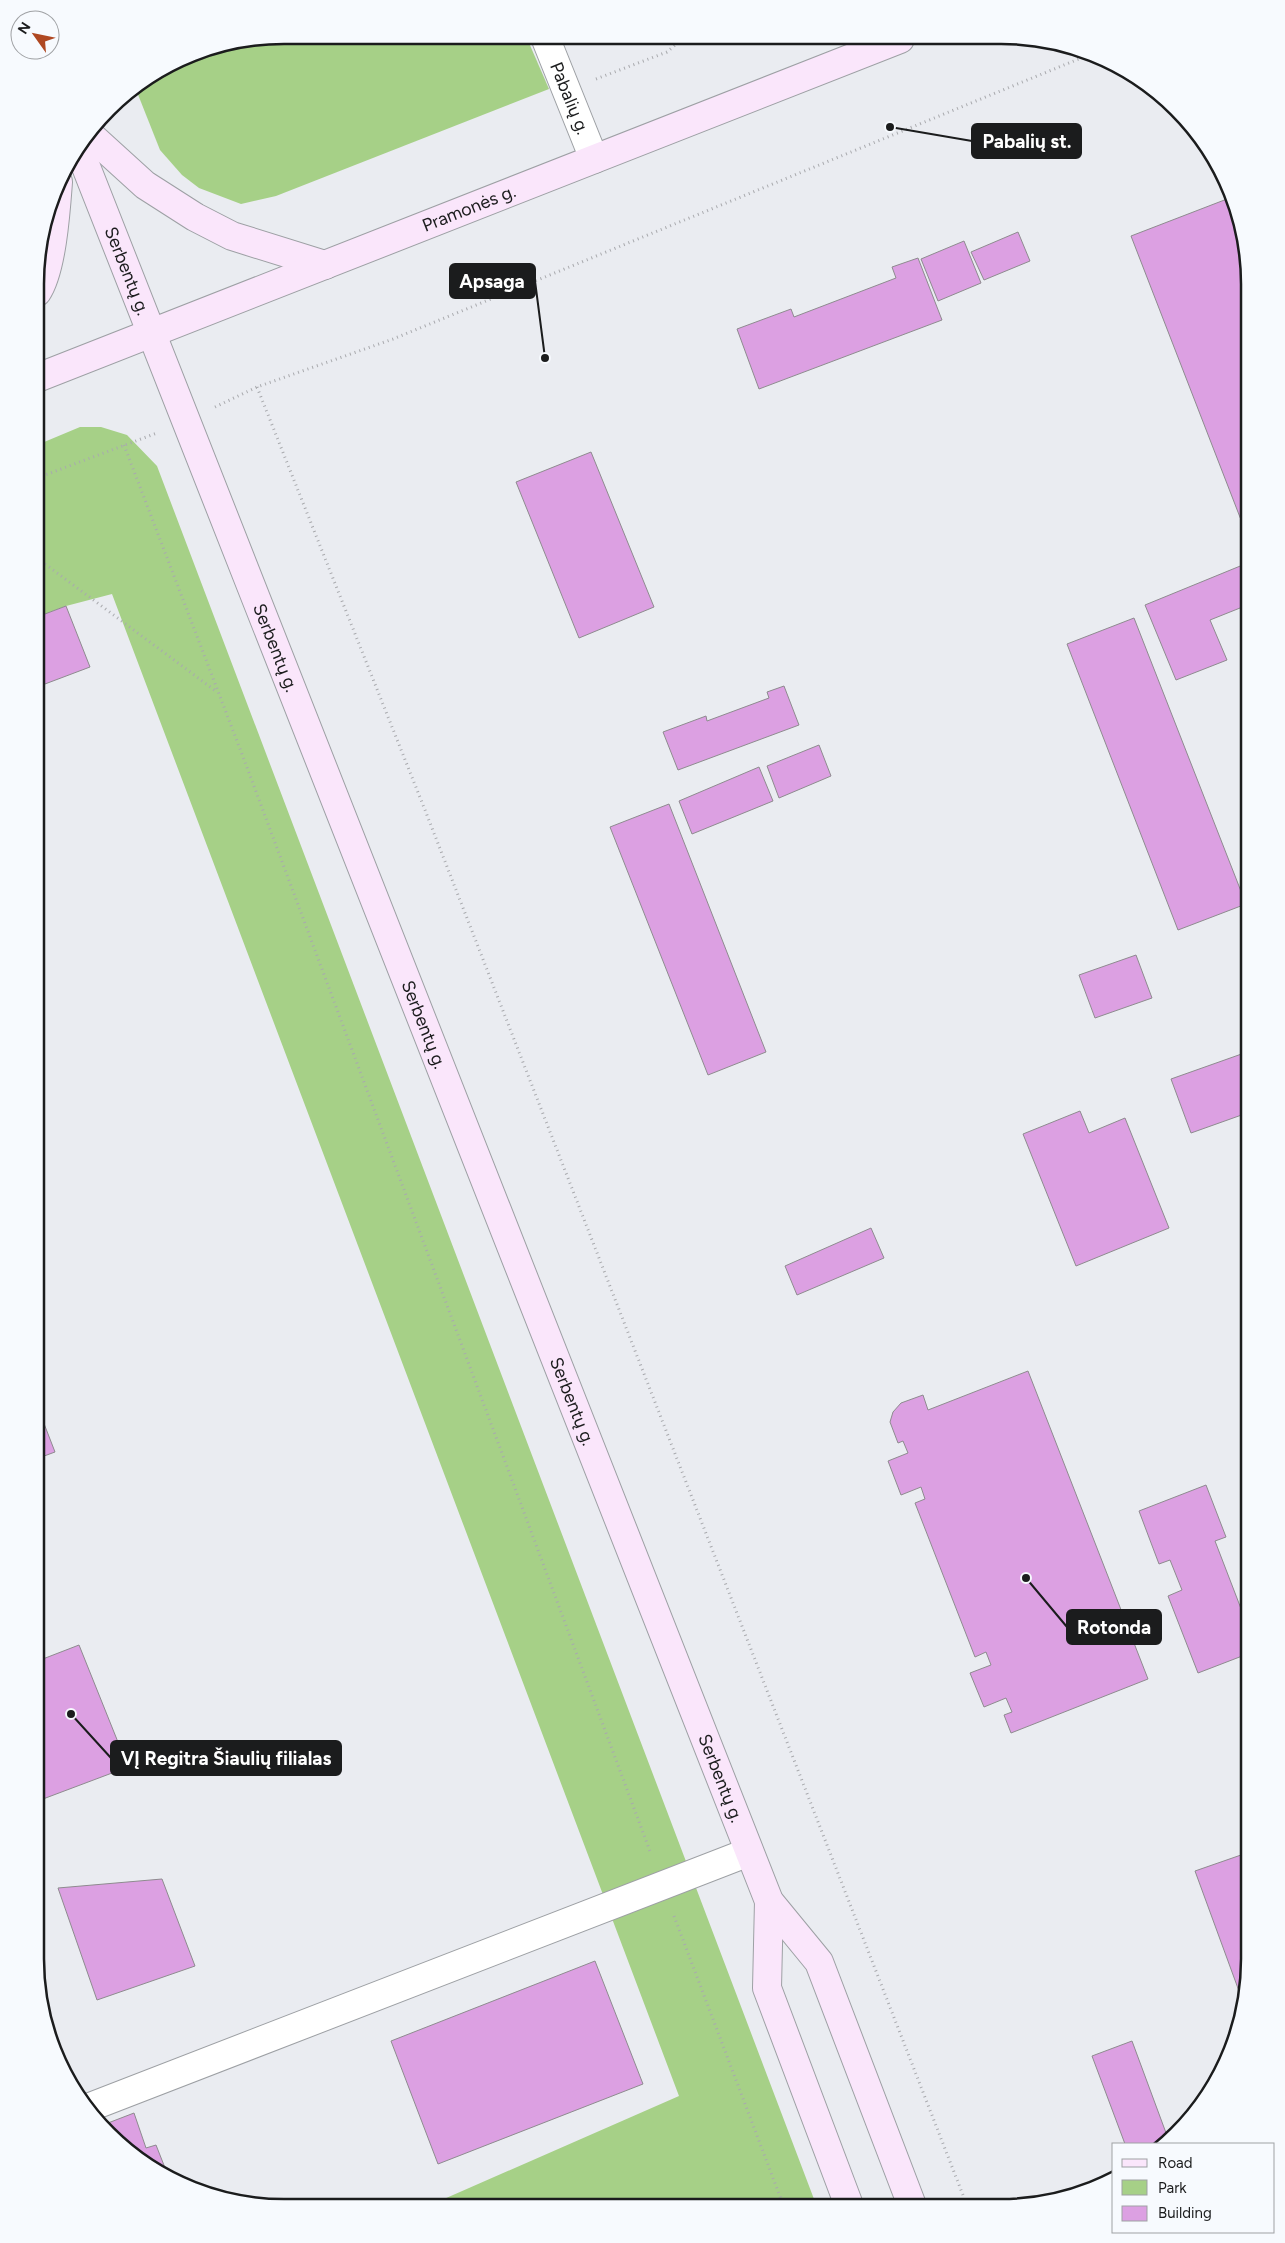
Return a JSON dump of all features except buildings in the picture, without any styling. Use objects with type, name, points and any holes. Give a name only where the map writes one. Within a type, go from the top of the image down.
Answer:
[{"type":"main road","name":"Pramonės g.","points":[[44,375],[887,44]]},
{"type":"main road","points":[[93,137],[145,185],[194,217],[232,236],[325,265]]},
{"type":"main road","name":"Serbentų g.","points":[[81,155],[749,1852],[769,1901],[819,1962],[910,2199]]},
{"type":"main road","points":[[44,270],[55,222],[56,205]]},
{"type":"main road","name":"Serbentų g.","points":[[769,1901],[768,1988],[847,2199]]},
{"type":"street","name":"Pabalių g.","points":[[548,44],[594,160]]},
{"type":"street","points":[[93,2106],[749,1852]]},
{"type":"path","points":[[567,91],[667,52],[677,44]]},
{"type":"path","points":[[44,475],[186,422],[257,387],[402,335],[1082,57]]},
{"type":"path","points":[[257,387],[426,810],[965,2199]]},
{"type":"path","points":[[124,445],[781,2199]]},
{"type":"path","points":[[44,563],[217,692]]},
{"type":"green space","points":[[268,44],[529,44],[549,89],[276,196],[241,204],[199,188],[182,175],[160,150],[137,93],[177,68],[206,56],[237,48]]},
{"type":"green space","points":[[80,427],[101,427],[127,435],[157,466],[814,2199],[444,2199],[679,2096],[112,594],[66,606],[44,614],[44,442]]},
{"type":"place","name":"Pabalių st.","points":[[890,127]]},
{"type":"place","name":"Apsaga","points":[[545,358]]},
{"type":"place","name":"Rotonda","points":[[1026,1578]]},
{"type":"place","name":"VĮ Regitra Šiaulių filialas","points":[[71,1714]]}]
